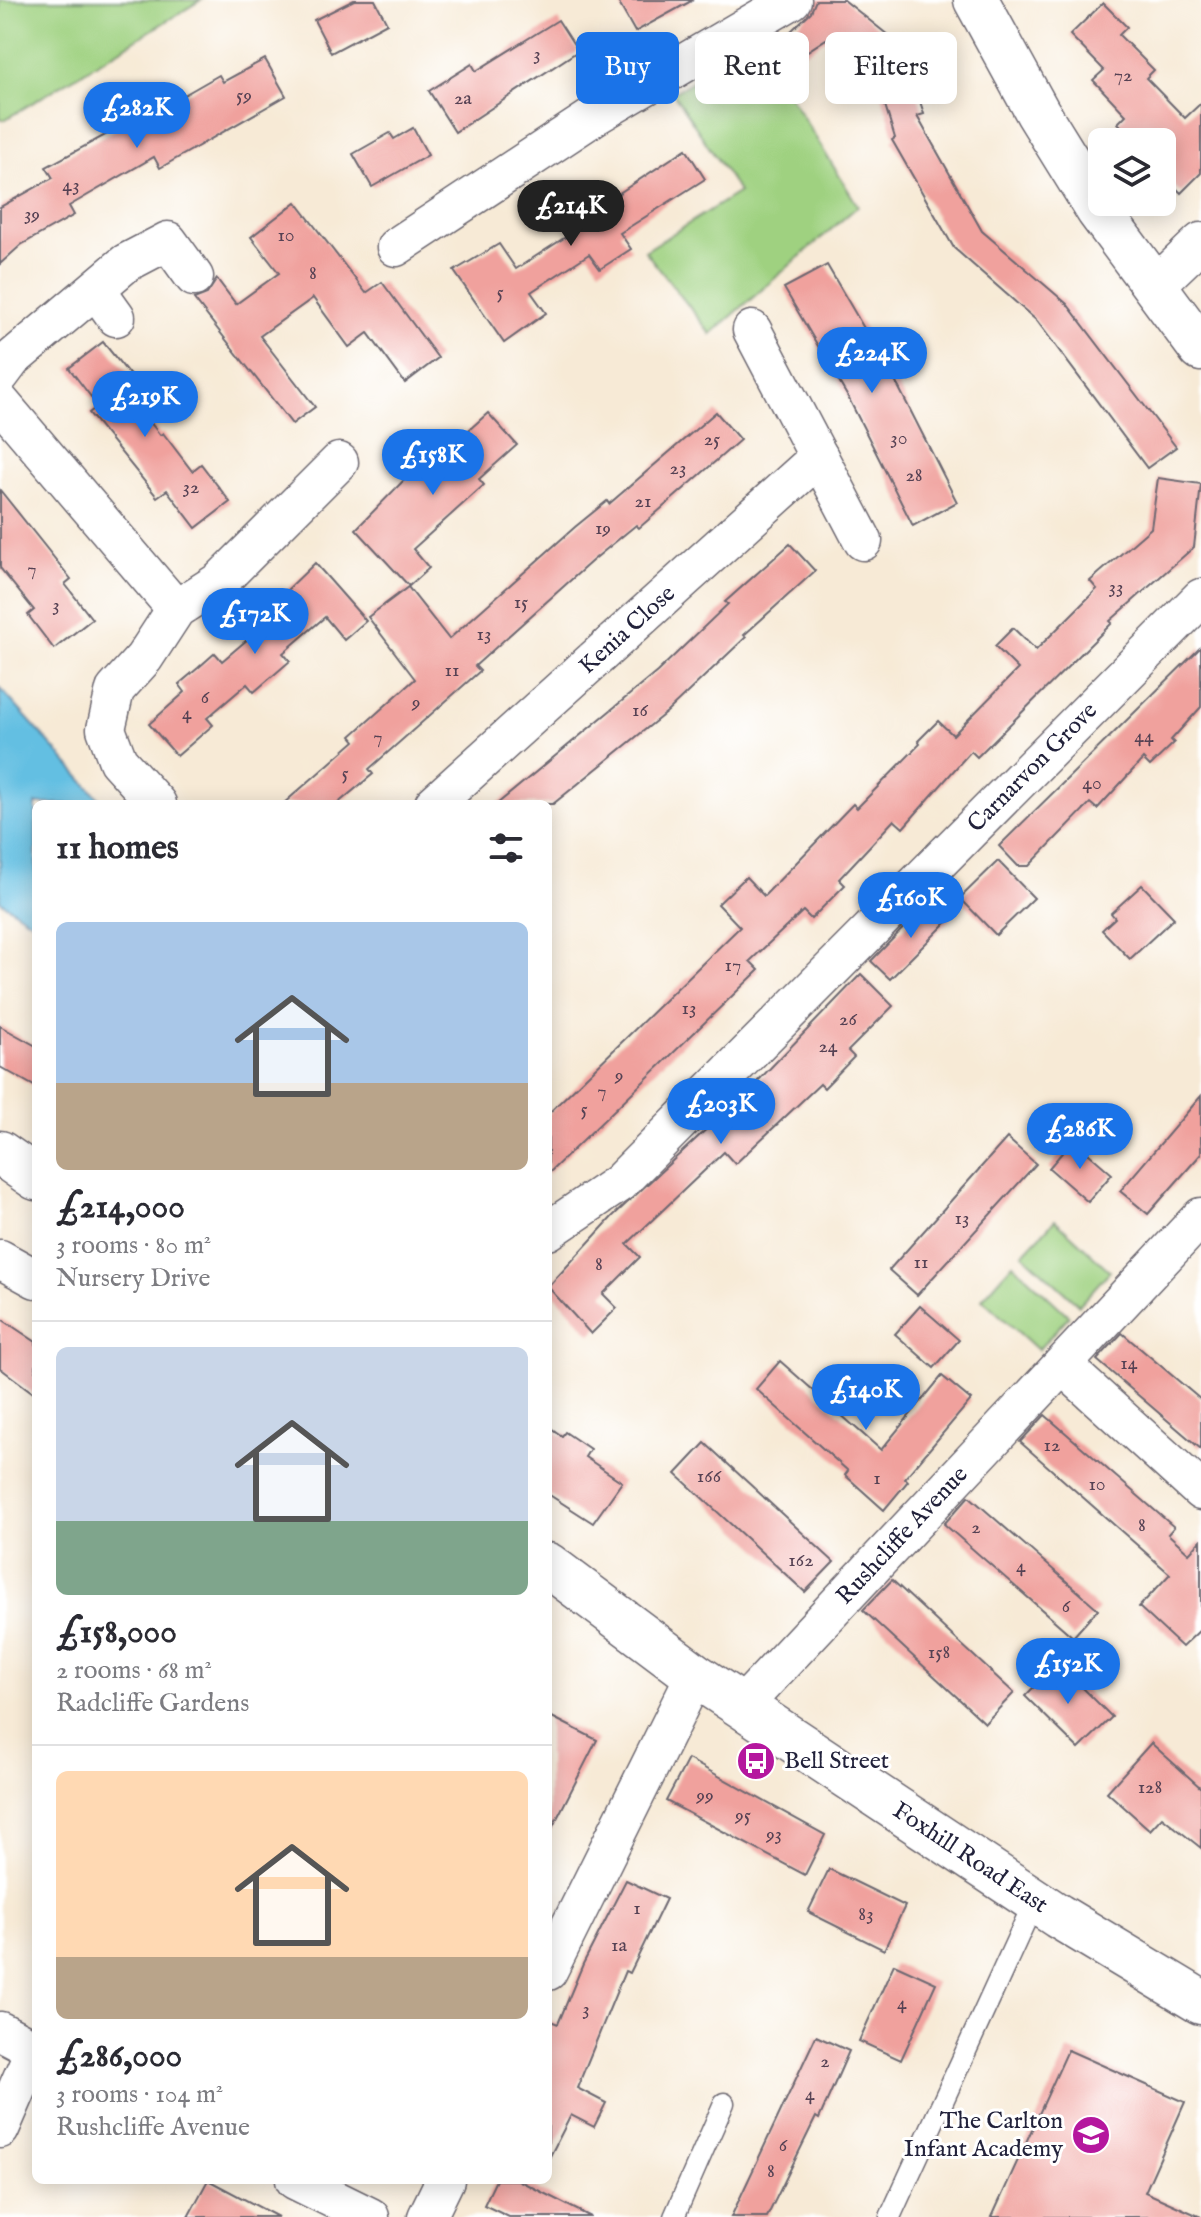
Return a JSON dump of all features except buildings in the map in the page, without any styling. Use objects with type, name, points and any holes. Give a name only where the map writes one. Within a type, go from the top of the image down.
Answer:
[{"type":"street","points":[[396,247],[596,115],[792,0]]},
{"type":"street","points":[[976,0],[1038,113],[1098,210],[1201,349]]},
{"type":"street","points":[[0,375],[12,359],[106,303],[126,263],[168,241],[194,277]]},
{"type":"street","points":[[1153,288],[1201,242]]},
{"type":"street","points":[[752,330],[863,541]]},
{"type":"street","points":[[0,402],[176,609]]},
{"type":"street","name":"Kenia Close","points":[[438,800],[819,457]]},
{"type":"street","points":[[153,800],[118,761],[106,729],[115,690],[144,658],[176,609],[220,581],[339,462]]},
{"type":"street","name":"Carnarvon Grove","points":[[552,1226],[619,1183],[1201,598]]},
{"type":"street","points":[[0,1153],[32,1175]]},
{"type":"street","name":"Rushcliffe Avenue","points":[[742,1706],[1201,1217]]},
{"type":"street","points":[[0,1259],[32,1277]]},
{"type":"street","points":[[1062,1365],[1201,1491]]},
{"type":"street","name":"Foxhill Road East","points":[[552,1568],[695,1675],[1035,1900],[1201,2002]]},
{"type":"street","points":[[552,1963],[695,1675]]},
{"type":"street","points":[[0,2031],[32,2046]]},
{"type":"street","points":[[0,2129],[32,2057]]},
{"type":"street","points":[[303,2184],[370,2217]]},
{"type":"street","points":[[427,2217],[443,2184]]},
{"type":"lane","points":[[890,2217],[1035,1900]]},
{"type":"lane","points":[[674,2217],[724,2103]]},
{"type":"green space","points":[[0,0],[201,0],[4,120],[0,118]]},
{"type":"green space","points":[[695,80],[695,104],[795,104],[858,206],[711,334],[645,251],[739,192],[679,102],[679,89]]},
{"type":"green space","points":[[1055,1220],[1110,1271],[1079,1305],[1023,1254]]},
{"type":"green space","points":[[1013,1264],[1069,1316],[1038,1350],[982,1299]]},
{"type":"water","points":[[0,688],[100,800],[32,800],[32,922],[0,901]]},
{"type":"place","name":"Bell Street","points":[[756,1761]]},
{"type":"place","name":"The Carlton Infant Academy","points":[[1091,2135]]}]
